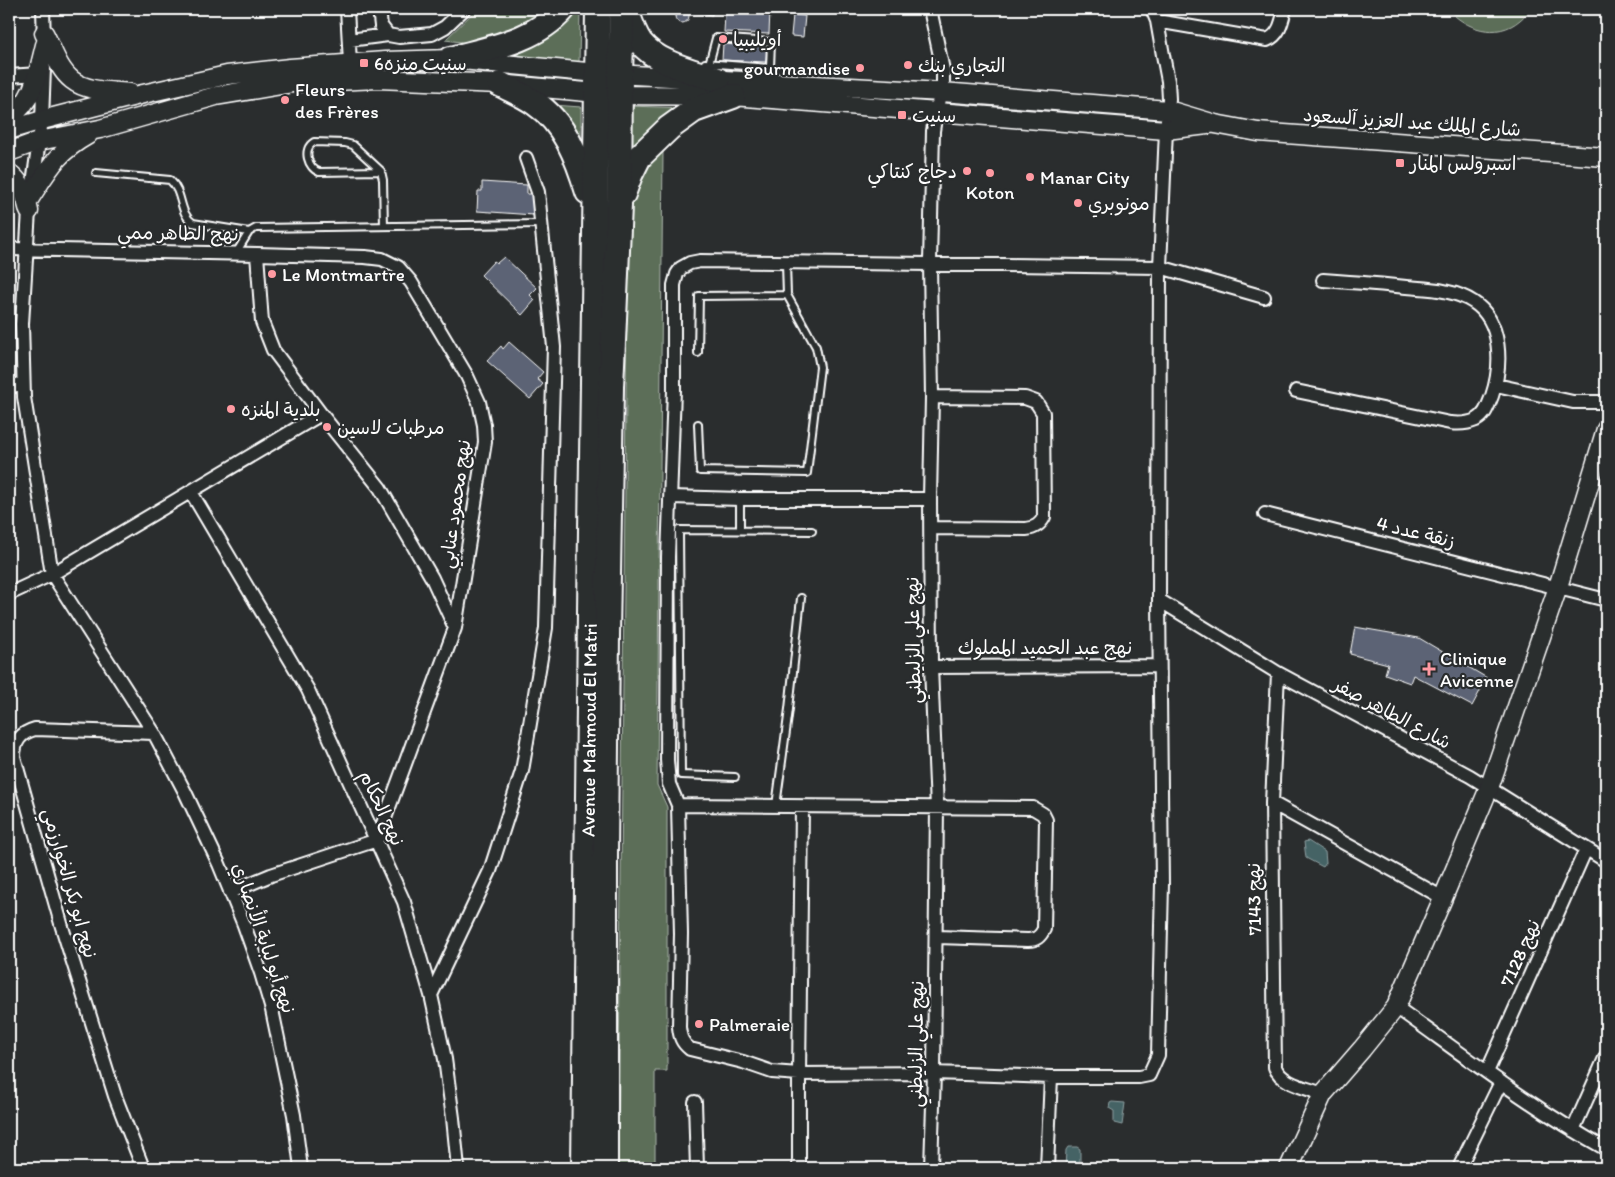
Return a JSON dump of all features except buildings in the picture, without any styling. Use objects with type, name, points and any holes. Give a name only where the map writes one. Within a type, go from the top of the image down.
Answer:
[{"type":"highway","points":[[451,59],[501,46],[531,35],[545,26],[563,9]]},
{"type":"highway","points":[[598,9],[608,83]]},
{"type":"highway","points":[[608,83],[624,9]]},
{"type":"highway","points":[[619,205],[634,166],[648,148],[669,128],[694,110],[720,80],[669,62],[650,52],[639,40],[624,9]]},
{"type":"highway","name":"Avenue Mahmoud El Matri","points":[[605,1168],[605,857],[611,387],[619,205],[608,83]]},
{"type":"highway","name":"Avenue Mahmoud El Matri","points":[[584,1168],[587,746],[594,373],[594,214],[608,83]]},
{"type":"highway","points":[[500,84],[535,102],[560,128],[581,168],[594,214]]},
{"type":"main road","points":[[9,118],[30,96],[38,74],[44,39]]},
{"type":"main road","points":[[44,39],[66,74],[73,81],[94,89],[143,94]]},
{"type":"main road","points":[[9,130],[143,94],[227,75],[385,61],[451,59],[608,83]]},
{"type":"main road","points":[[9,152],[39,141],[100,129],[216,96],[293,83],[378,79],[500,84],[720,80],[942,92],[1168,110],[1215,124]]},
{"type":"main road","points":[[720,80],[936,112],[1166,130],[1215,124]]},
{"type":"main road","name":"شارع الملك عبد العزيز آلسعود","points":[[1215,124],[1258,132],[1305,136],[1606,157]]},
{"type":"main road","points":[[29,205],[59,156],[74,144],[100,129]]},
{"type":"main road","points":[[9,173],[17,179],[22,187],[29,205]]},
{"type":"main road","points":[[1289,1168],[1323,1094],[1396,1007],[1443,898],[1489,788],[1558,587],[1606,429]]},
{"type":"street","points":[[43,9],[42,120],[29,205],[22,324],[24,397],[52,574]]},
{"type":"street","points":[[347,9],[350,64]]},
{"type":"street","points":[[379,9],[381,26],[388,35]]},
{"type":"street","points":[[349,40],[388,35],[399,37],[432,34],[445,26],[464,9]]},
{"type":"street","name":"نهج علي الزليطني","points":[[930,9],[943,70],[942,92],[936,112],[932,156],[930,263],[932,397],[930,499],[931,666],[937,808],[937,937],[931,1168]]},
{"type":"street","points":[[1264,297],[1160,267],[700,261],[690,263],[681,268],[674,285],[671,497],[668,557],[667,760],[669,784],[678,805],[681,934],[680,1035],[684,1044],[690,1049],[743,1062],[772,1072],[799,1074],[934,1073],[1139,1078],[1149,1074],[1158,1055],[1160,1032],[1162,884],[1158,600],[1160,267],[1168,110],[1168,81],[1154,15],[1267,40],[1274,37],[1277,33],[1285,9]]},
{"type":"street","points":[[9,76],[38,74]]},
{"type":"street","points":[[431,995],[490,871],[522,771],[546,628],[554,347],[538,192],[526,158]]},
{"type":"street","name":"نهج الطاهر ممي","points":[[9,249],[257,254],[262,322],[282,363],[380,488],[432,578],[455,628]]},
{"type":"street","name":"نهج محمود عنابي","points":[[257,254],[365,257],[382,259],[398,267],[411,282],[467,376],[479,402],[484,425],[485,442],[455,628],[376,840]]},
{"type":"street","points":[[1296,391],[1450,423],[1463,424],[1477,420],[1486,411],[1496,385],[1499,362],[1494,329],[1485,312],[1470,300],[1454,293],[1433,290],[1323,280]]},
{"type":"street","points":[[9,387],[23,383]]},
{"type":"street","points":[[1496,385],[1573,402],[1606,402]]},
{"type":"street","points":[[931,528],[1026,529],[1034,528],[1044,517],[1043,413],[1036,402],[1025,398],[932,397]]},
{"type":"street","points":[[9,594],[52,574],[321,414]]},
{"type":"street","name":"نهج الحكام","points":[[191,492],[308,690],[404,902],[431,995],[445,1059],[458,1168]]},
{"type":"street","points":[[671,497],[930,499]]},
{"type":"street","name":"زنقة عدد 4","points":[[1265,514],[1606,600]]},
{"type":"street","name":"نهج أبو لبابة الأنصاري","points":[[52,574],[154,733],[185,792],[230,892],[261,973],[274,1018],[294,1114],[301,1168]]},
{"type":"street","name":"شارع الطاهر صفر","points":[[1158,600],[1278,673],[1489,788],[1606,861]]},
{"type":"street","name":"نهج عبد الحميد المملوك","points":[[931,666],[1159,666]]},
{"type":"street","name":"نهج 7143","points":[[1278,673],[1272,803],[1275,1067],[1283,1079],[1323,1094]]},
{"type":"street","name":"نهج ابو بكر الخوارزمي","points":[[143,1168],[115,1096],[62,927],[14,757],[14,749],[15,736],[35,729],[154,733]]},
{"type":"street","points":[[1272,803],[1443,898]]},
{"type":"street","points":[[678,805],[1033,808],[1039,810],[1046,820],[1044,929],[1041,934],[1034,940],[937,937]]},
{"type":"street","points":[[799,1163],[802,807]]},
{"type":"street","points":[[230,892],[271,875],[376,840]]},
{"type":"street","name":"نهج 7128","points":[[1487,1072],[1586,849]]},
{"type":"street","points":[[1396,1007],[1501,1082],[1573,1130],[1606,1149]]},
{"type":"street","points":[[1573,1130],[1606,1056]]},
{"type":"street","points":[[1047,1168],[1052,1077]]},
{"type":"street","points":[[1459,1168],[1501,1082]]},
{"type":"street","points":[[696,1102],[697,1168]]},
{"type":"lane","points":[[720,80],[716,38],[771,42],[770,68],[779,84]]},
{"type":"lane","points":[[701,63],[720,80]]},
{"type":"lane","points":[[720,80],[770,68]]},
{"type":"lane","points":[[381,171],[319,172],[313,170],[310,166],[308,150],[314,142],[353,145],[381,171],[383,180],[384,226]]},
{"type":"lane","points":[[96,173],[170,180],[177,186],[187,218],[193,223],[249,232]]},
{"type":"lane","points":[[236,253],[249,232],[256,228],[542,224]]},
{"type":"lane","points":[[698,424],[700,471],[807,473],[820,367],[816,347],[787,295],[786,263]]},
{"type":"lane","points":[[698,353],[699,296],[787,295]]},
{"type":"lane","points":[[740,499],[740,530]]},
{"type":"lane","points":[[734,778],[681,775],[679,530],[812,531]]},
{"type":"lane","points":[[776,806],[801,598]]},
{"type":"green space","points":[[477,9],[547,9],[526,27],[469,43],[445,40]]},
{"type":"green space","points":[[574,9],[580,9],[579,63],[507,58],[547,38]]},
{"type":"green space","points":[[1448,9],[1531,9],[1511,26],[1492,31],[1472,27]]},
{"type":"green space","points":[[539,104],[581,107],[581,152]]},
{"type":"green space","points":[[629,106],[685,108],[663,151],[657,785],[667,807],[667,1071],[655,1071],[655,1168],[618,1168]]},
{"type":"water","points":[[1308,841],[1325,852],[1326,863],[1323,867],[1306,858],[1304,842]]},
{"type":"water","points":[[1112,1102],[1125,1103],[1122,1125],[1114,1123],[1114,1111],[1109,1108]]},
{"type":"water","points":[[1068,1147],[1080,1149],[1080,1168],[1065,1168],[1066,1150]]},
{"type":"place","name":"أويليبيا","points":[[723,39]]},
{"type":"place","name":"سنيت منزه6","points":[[364,63]]},
{"type":"place","name":"التجاري بنك","points":[[908,65]]},
{"type":"place","name":"gourmandise","points":[[860,68]]},
{"type":"place","name":"Fleurs des Frères","points":[[285,100]]},
{"type":"place","name":"سنيت","points":[[902,115]]},
{"type":"place","name":"اسبرولس المنار","points":[[1400,163]]},
{"type":"place","name":"دجاج كنتاكي","points":[[967,171]]},
{"type":"place","name":"Koton","points":[[990,173]]},
{"type":"place","name":"Manar City","points":[[1030,177]]},
{"type":"place","name":"مونوبري","points":[[1078,203]]},
{"type":"place","name":"Le Montmartre","points":[[272,274]]},
{"type":"place","name":"بلدية المنزه","points":[[231,409]]},
{"type":"place","name":"مرطبات لاسين","points":[[327,427]]},
{"type":"place","name":"Clinique Avicenne","points":[[1429,669]]},
{"type":"place","name":"Palmeraie","points":[[699,1024]]}]
